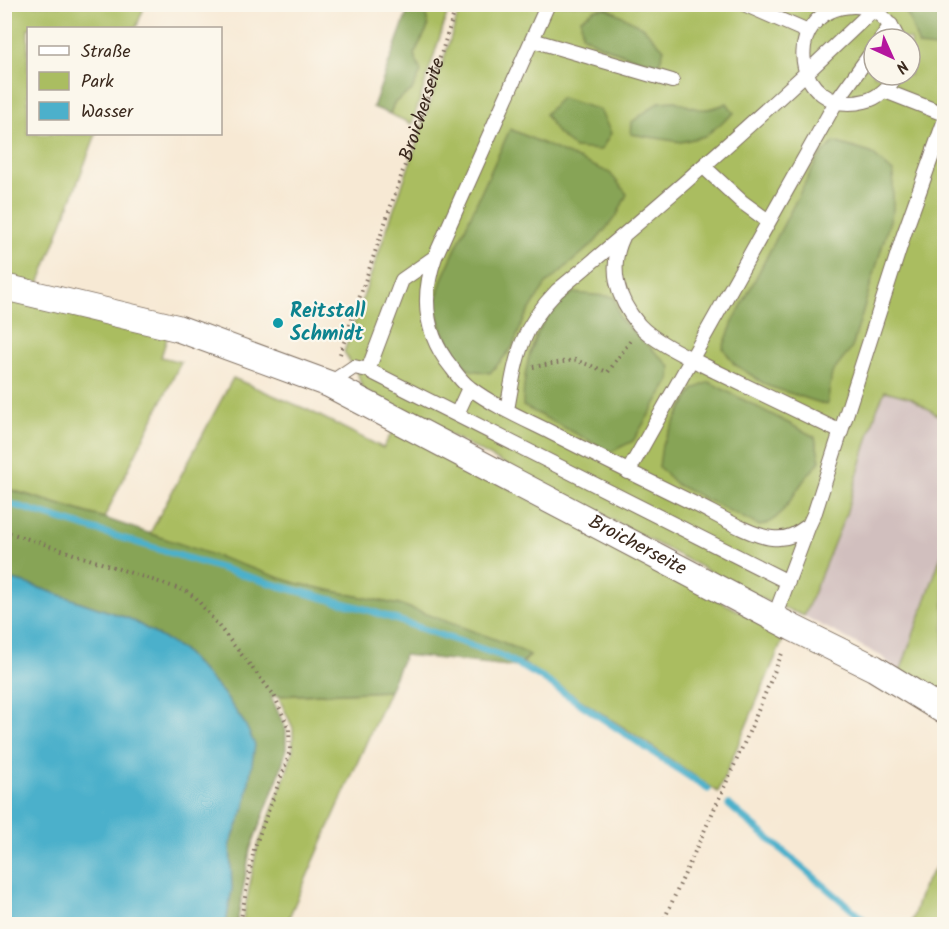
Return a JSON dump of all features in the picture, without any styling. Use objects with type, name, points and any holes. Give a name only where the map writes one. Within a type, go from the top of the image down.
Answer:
[{"type":"street","name":"Broicherseite","points":[[4,286],[177,328],[329,384],[874,668],[945,711]]},
{"type":"lane","points":[[548,4],[435,257],[426,288],[427,303],[432,332],[443,355],[469,388],[507,410],[760,536],[786,538],[797,534],[809,525]]},
{"type":"lane","points":[[744,4],[808,32]]},
{"type":"lane","points":[[888,87],[871,100],[855,104],[836,102],[815,87],[806,75],[802,62],[808,32],[816,21],[828,12],[843,6],[858,6],[873,10],[891,25]]},
{"type":"lane","points":[[507,410],[520,348],[530,324],[542,307],[557,291],[704,167],[806,75],[873,10]]},
{"type":"lane","points":[[532,40],[672,81]]},
{"type":"lane","points":[[628,472],[836,102],[862,66]]},
{"type":"lane","points":[[885,91],[945,114]]},
{"type":"lane","points":[[784,623],[788,582],[815,512],[904,234],[940,151],[943,128]]},
{"type":"lane","points":[[704,167],[742,202],[768,221]]},
{"type":"lane","points":[[624,235],[618,249],[615,280],[620,295],[640,327],[691,359],[841,432]]},
{"type":"lane","points":[[368,370],[402,280],[435,257]]},
{"type":"lane","points":[[329,384],[354,368],[368,370],[788,582]]},
{"type":"lane","points":[[457,414],[469,388]]},
{"type":"path","name":"Broicherseite","points":[[329,384],[417,130],[456,4]]},
{"type":"path","points":[[514,369],[575,360],[608,372],[640,327]]},
{"type":"path","points":[[4,531],[186,591],[196,598],[274,695],[289,729],[290,750],[254,849],[240,924]]},
{"type":"path","points":[[662,924],[747,737],[784,623]]},
{"type":"shaded area","points":[[885,390],[911,398],[944,419],[944,548],[900,672],[881,656],[804,616],[846,514],[877,409]]},
{"type":"green space","points":[[4,5],[145,5],[136,27],[27,27],[27,135],[96,135],[39,284],[5,278]]},
{"type":"green space","points":[[410,5],[425,5],[428,27],[414,54],[421,72],[412,90],[394,103],[390,114],[373,107]]},
{"type":"green space","points":[[425,5],[450,5],[412,124],[390,114],[394,103],[412,90],[414,54],[428,27]]},
{"type":"green space","points":[[461,5],[944,5],[944,419],[911,398],[885,391],[877,409],[846,514],[804,616],[764,600],[362,389],[358,374],[344,352],[419,137]]},
{"type":"green space","points":[[895,5],[943,5],[943,49],[922,46],[922,27],[912,27],[908,15]]},
{"type":"green space","points":[[607,8],[643,27],[664,49],[659,64],[619,53],[582,35],[581,19],[596,9]]},
{"type":"green space","points":[[561,98],[600,110],[611,133],[601,150],[575,148],[557,133],[545,114]]},
{"type":"green space","points":[[675,101],[701,109],[727,103],[734,113],[705,136],[681,142],[631,134],[632,122],[659,102]]},
{"type":"green space","points":[[510,129],[610,173],[627,194],[617,215],[595,242],[546,284],[525,317],[512,348],[490,373],[470,370],[456,357],[442,329],[435,304],[442,279]]},
{"type":"green space","points":[[834,142],[871,153],[893,172],[893,210],[852,348],[832,373],[827,405],[768,386],[734,364],[723,348],[733,322],[817,160]]},
{"type":"green space","points":[[573,293],[614,297],[620,319],[671,367],[670,380],[633,441],[611,452],[523,406],[525,374],[540,328],[549,314]]},
{"type":"green space","points":[[4,298],[168,335],[161,357],[181,362],[104,518],[5,488]]},
{"type":"green space","points":[[233,378],[308,410],[383,448],[395,427],[778,632],[782,642],[718,792],[631,732],[523,663],[530,656],[404,606],[295,583],[149,535]]},
{"type":"green space","points":[[709,382],[815,437],[820,461],[784,509],[774,519],[760,526],[677,485],[659,467],[662,445],[681,410],[694,389]]},
{"type":"green space","points":[[4,488],[104,518],[295,583],[404,606],[500,641],[530,655],[518,667],[404,655],[389,691],[271,696],[286,730],[286,751],[250,850],[237,924],[226,924],[232,888],[230,844],[245,807],[223,693],[183,650],[130,619],[5,578]]},
{"type":"green space","points":[[944,548],[944,701],[900,672]]},
{"type":"green space","points":[[389,691],[286,924],[242,924],[257,848],[293,750],[293,728],[278,696]]},
{"type":"green space","points":[[944,855],[944,924],[911,924],[923,886]]},
{"type":"water","points":[[5,578],[130,619],[183,650],[223,693],[245,724],[255,745],[245,807],[230,844],[232,888],[226,924],[5,924]]},
{"type":"waterway","points":[[4,502],[276,585],[365,609],[502,656],[539,676],[708,789]]},
{"type":"waterway","points":[[729,805],[869,924]]},
{"type":"place","name":"Reitstall Schmidt","points":[[278,323]]}]
